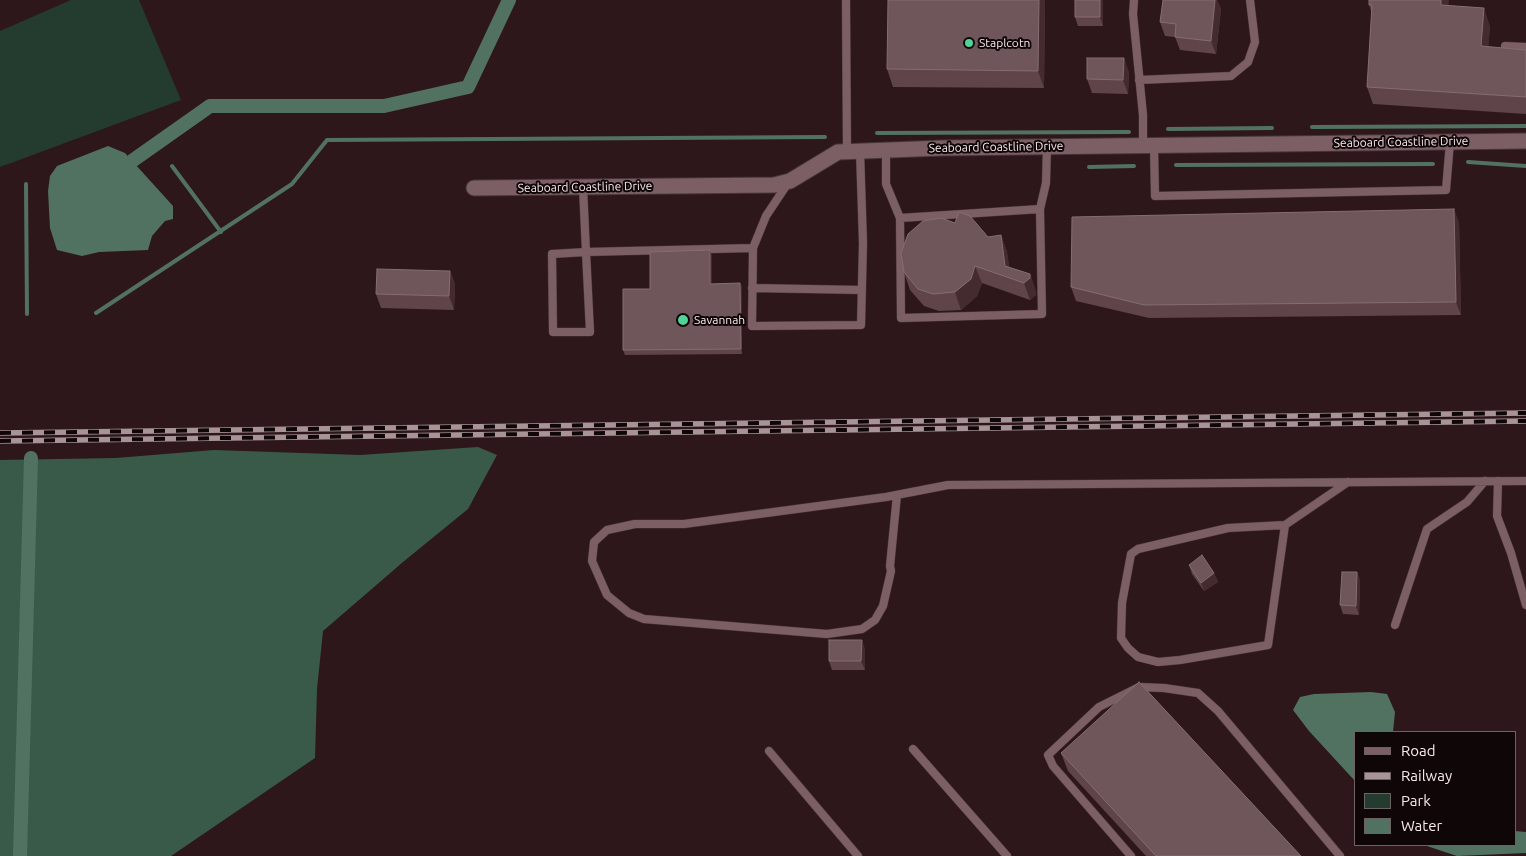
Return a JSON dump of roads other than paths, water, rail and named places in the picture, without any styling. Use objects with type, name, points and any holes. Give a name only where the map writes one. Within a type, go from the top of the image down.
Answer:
[{"type":"street","name":"Seaboard Coastline Drive","points":[[474,188],[774,185],[790,181],[838,152],[854,151],[1047,146],[1526,141]]},
{"type":"lane","points":[[790,181],[766,216],[753,248],[752,326],[861,325],[863,243],[854,151],[846,0]]},
{"type":"lane","points":[[1134,0],[1133,14],[1139,80],[1155,196],[1446,190],[1450,142]]},
{"type":"lane","points":[[1139,80],[1231,76],[1248,62],[1255,42],[1250,0]]},
{"type":"lane","points":[[1505,46],[1526,46]]},
{"type":"lane","points":[[886,150],[886,184],[900,218],[901,318],[1042,314],[1040,209],[1046,183],[1047,146]]},
{"type":"lane","points":[[584,187],[586,252],[590,332],[553,332],[552,254],[586,252],[753,248]]},
{"type":"lane","points":[[900,218],[1040,209]]},
{"type":"lane","points":[[752,288],[862,290]]},
{"type":"lane","points":[[1395,625],[1427,529],[1467,502],[1485,481]]},
{"type":"lane","points":[[1498,481],[1497,516],[1511,552],[1526,605]]},
{"type":"lane","points":[[897,495],[891,571],[883,606],[875,620],[862,629],[827,634],[644,619],[629,614],[607,595],[592,560],[594,542],[607,530],[635,524],[684,524],[897,495],[948,485],[1526,481]]},
{"type":"lane","points":[[1285,525],[1268,645],[1158,662],[1138,657],[1128,648],[1121,638],[1122,603],[1131,554],[1138,549],[1228,528],[1285,525],[1348,482]]},
{"type":"lane","points":[[1131,856],[1053,766],[1048,755],[1099,707],[1138,687],[1164,688],[1198,693],[1218,711],[1340,856]]},
{"type":"lane","points":[[913,749],[1007,856]]},
{"type":"lane","points":[[769,751],[858,856]]},
{"type":"water","points":[[108,146],[125,153],[173,206],[173,219],[165,221],[152,236],[148,250],[99,252],[82,256],[57,250],[50,228],[48,191],[50,176],[57,166]]},
{"type":"water","points":[[1371,692],[1387,694],[1395,712],[1393,731],[1354,731],[1354,780],[1309,731],[1293,710],[1300,697],[1314,694]]},
{"type":"water","points":[[1516,831],[1526,832],[1526,853],[1457,856],[1427,846],[1516,846]]},
{"type":"waterway","points":[[132,161],[210,106],[384,106],[468,87],[509,0]]},
{"type":"waterway","points":[[1312,127],[1526,126]]},
{"type":"waterway","points":[[1168,129],[1272,128]]},
{"type":"waterway","points":[[877,133],[1129,132]]},
{"type":"waterway","points":[[96,313],[292,184],[327,140],[825,137]]},
{"type":"waterway","points":[[1468,162],[1526,166]]},
{"type":"waterway","points":[[1176,165],[1433,164]]},
{"type":"waterway","points":[[172,166],[221,232]]},
{"type":"waterway","points":[[1089,167],[1134,166]]},
{"type":"waterway","points":[[26,184],[27,314]]},
{"type":"waterway","points":[[20,856],[31,458]]},
{"type":"railway","points":[[0,433],[1526,413]]},
{"type":"railway","points":[[0,441],[1526,421]]},
{"type":"place","name":"Staplcotn","points":[[969,43]]},
{"type":"place","name":"Savannah","points":[[683,320]]}]
